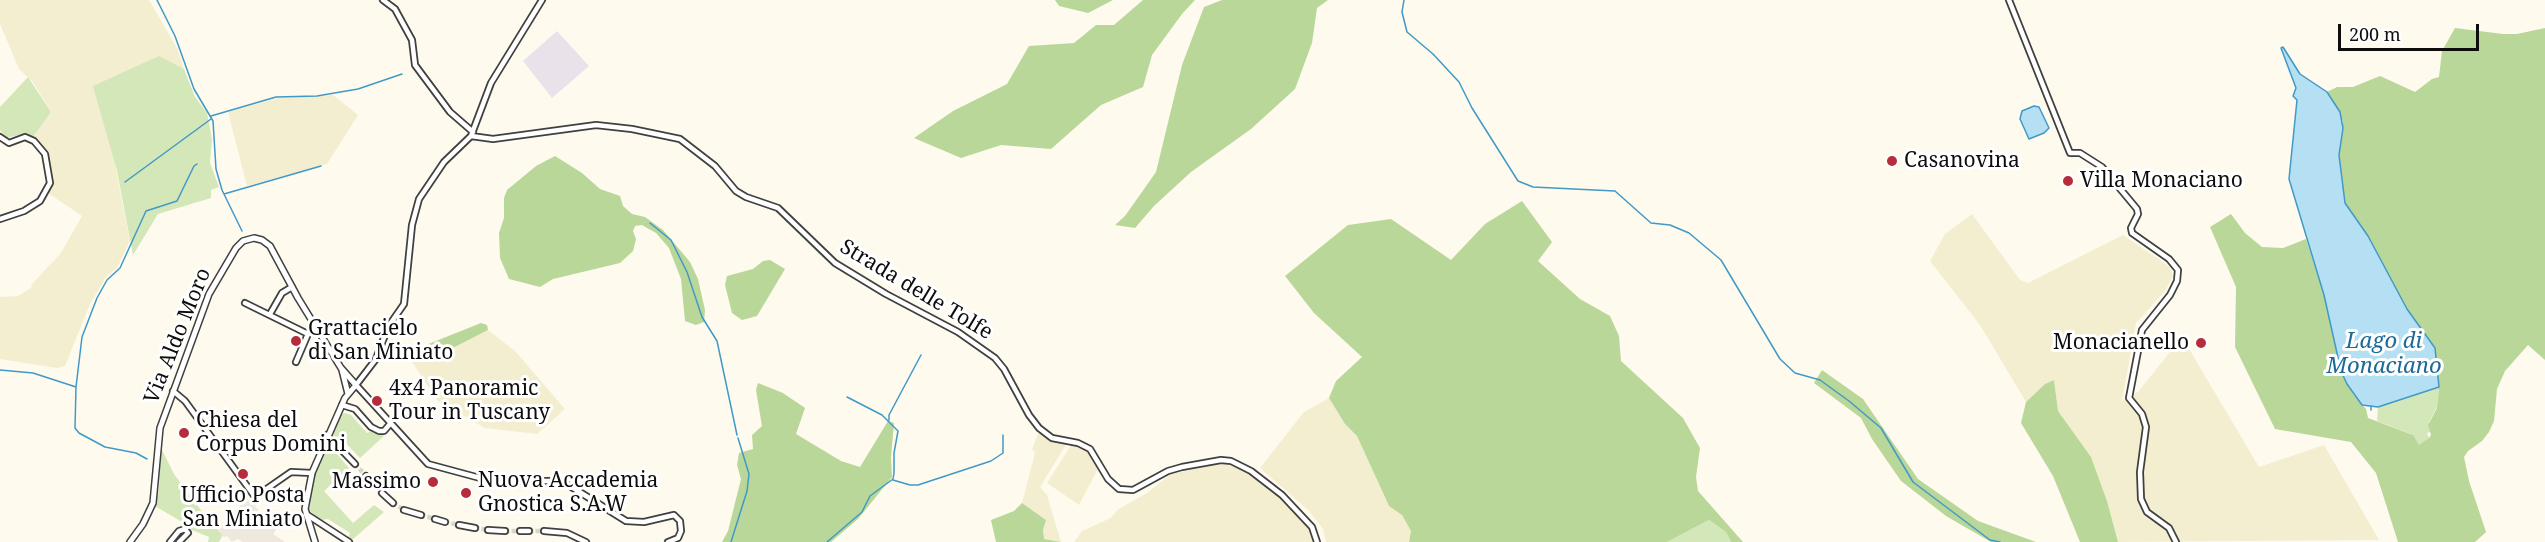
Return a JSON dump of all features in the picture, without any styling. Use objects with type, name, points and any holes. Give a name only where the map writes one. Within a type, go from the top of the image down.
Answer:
[{"type":"street","points":[[383,0],[394,9],[412,40],[415,65],[450,112],[472,134]]},
{"type":"street","points":[[315,542],[305,513],[312,473],[342,405],[376,359],[388,327],[404,304],[412,225],[419,199],[444,162],[472,134],[491,83],[542,0]]},
{"type":"street","points":[[2009,0],[2070,153],[2080,153],[2102,166],[2137,209],[2138,214],[2131,228],[2132,233],[2169,259],[2178,270],[2177,281],[2170,295],[2142,330],[2129,398],[2142,414],[2146,427],[2140,472],[2141,499],[2147,512],[2169,528],[2176,542]]},
{"type":"street","name":"Strada delle Tolfe","points":[[472,134],[493,139],[596,125],[633,129],[680,139],[715,166],[736,191],[778,208],[835,263],[886,294],[958,332],[995,358],[1039,428],[1053,438],[1087,447],[1094,453],[1108,479],[1119,489],[1133,490],[1168,471],[1182,467],[1221,460],[1231,461],[1251,471],[1282,495],[1312,527],[1317,542]]},
{"type":"street","points":[[0,137],[8,142],[25,137],[34,141],[45,154],[50,183],[40,201],[24,212],[0,219]]},
{"type":"street","name":"Via Aldo Moro","points":[[130,542],[143,524],[153,503],[159,433],[173,391],[209,294],[241,242],[254,238],[267,243],[341,368],[356,385]]},
{"type":"street","points":[[270,315],[282,293],[292,287]]},
{"type":"street","points":[[245,303],[308,334],[296,362]]},
{"type":"street","name":"Via Aldo Moro","points":[[341,368],[348,394]]},
{"type":"street","points":[[356,385],[421,459],[430,465],[491,481],[560,481],[624,520],[640,522],[672,515],[677,517],[682,524],[679,536],[668,542]]},
{"type":"street","points":[[173,391],[185,401],[255,497],[291,472],[312,473]]},
{"type":"street","points":[[342,405],[355,409],[371,427],[379,431],[384,431],[390,424]]},
{"type":"street","points":[[327,435],[355,464]]},
{"type":"street","points":[[366,476],[372,483]]},
{"type":"street","points":[[382,493],[393,503]]},
{"type":"street","points":[[404,510],[421,515]]},
{"type":"street","points":[[305,513],[349,542]]},
{"type":"street","points":[[435,519],[445,522]]},
{"type":"street","points":[[309,526],[319,523]]},
{"type":"street","points":[[459,525],[474,528]]},
{"type":"street","points":[[170,542],[185,529],[188,533],[179,542]]},
{"type":"street","points":[[488,530],[505,531]]},
{"type":"street","points":[[520,531],[529,531]]},
{"type":"street","points":[[544,531],[564,532],[586,542]]},
{"type":"shaded area","points":[[0,0],[149,0],[177,48],[184,69],[159,57],[114,160],[130,241],[117,268],[106,277],[90,304],[65,366],[57,368],[0,359],[0,297],[18,296],[31,288],[32,284],[61,253],[82,216],[48,193],[53,180],[46,149],[33,137],[51,112],[33,82],[19,69],[0,24]]},
{"type":"shaded area","points":[[557,31],[589,66],[552,98],[523,61]]},
{"type":"shaded area","points":[[333,95],[358,115],[327,164],[247,186],[228,112],[278,98]]},
{"type":"shaded area","points":[[1972,214],[2020,280],[2028,283],[2123,235],[2170,267],[2173,276],[2165,291],[2136,323],[2122,401],[2138,392],[2182,337],[2259,467],[2324,445],[2379,540],[2118,542],[2107,501],[2091,457],[2058,411],[2054,380],[2045,384],[2026,402],[1980,325],[1930,261],[1945,234]]},
{"type":"shaded area","points":[[488,330],[515,351],[565,409],[537,434],[485,428],[438,401],[412,362],[443,353]]},
{"type":"shaded area","points":[[1329,398],[1345,424],[1357,436],[1389,506],[1402,514],[1411,531],[1409,542],[1326,542],[1323,529],[1309,511],[1260,468],[1304,412]]},
{"type":"shaded area","points":[[1039,432],[1055,441],[1067,443],[1040,487],[1047,495],[1061,542],[1044,539],[1043,530],[1046,520],[1022,503],[1035,453],[1032,449]]},
{"type":"shaded area","points":[[1071,445],[1089,450],[1099,467],[1079,505],[1047,483]]},
{"type":"shaded area","points":[[1223,463],[1251,474],[1283,497],[1310,528],[1313,542],[1074,542],[1082,531],[1111,518],[1117,510],[1147,493],[1171,474]]},
{"type":"shaded area","points":[[248,500],[276,530],[273,534],[285,542],[243,542],[238,539],[232,542],[227,536],[224,537],[218,529],[232,518],[236,509]]},
{"type":"green space","points":[[1055,0],[1113,0],[1088,13],[1059,6]]},
{"type":"green space","points":[[1143,0],[1195,0],[1152,55],[1143,87],[1101,105],[1051,149],[1001,145],[961,158],[914,138],[953,111],[1007,84],[1029,46],[1074,43],[1096,25],[1114,25]]},
{"type":"green space","points":[[1222,0],[1328,0],[1317,8],[1312,43],[1295,89],[1251,129],[1191,172],[1154,206],[1135,228],[1115,225],[1125,216],[1156,172],[1182,65],[1204,7]]},
{"type":"green space","points":[[2455,28],[2517,34],[2545,28],[2545,360],[2528,345],[2505,371],[2497,389],[2494,421],[2489,432],[2464,457],[2469,481],[2486,532],[2475,542],[2398,542],[2376,473],[2351,442],[2275,429],[2235,347],[2236,287],[2210,227],[2231,214],[2245,233],[2262,247],[2283,248],[2306,239],[2324,295],[2341,371],[2353,394],[2366,409],[2368,418],[2413,435],[2419,445],[2429,438],[2431,435],[2428,425],[2437,408],[2439,387],[2435,348],[2407,309],[2368,236],[2345,203],[2339,155],[2343,121],[2327,92],[2337,87],[2353,87],[2380,76],[2415,92],[2432,79],[2439,77],[2442,51]]},
{"type":"green space","points":[[159,56],[184,69],[195,97],[207,113],[212,139],[210,163],[219,187],[211,190],[211,198],[158,214],[133,255],[117,171],[93,86]]},
{"type":"green space","points":[[28,77],[51,112],[33,137],[27,133],[6,138],[0,130],[0,107]]},
{"type":"green space","points":[[555,156],[582,173],[600,189],[620,196],[623,206],[632,214],[645,217],[663,230],[690,262],[698,279],[705,310],[704,322],[696,325],[685,321],[681,279],[669,248],[656,233],[642,225],[635,226],[633,231],[636,239],[633,251],[620,263],[553,279],[540,287],[509,279],[500,258],[499,233],[504,218],[504,198],[507,190],[536,166]]},
{"type":"green space","points":[[1522,201],[1552,242],[1538,261],[1580,299],[1610,316],[1619,336],[1621,361],[1683,418],[1700,448],[1696,477],[1698,491],[1743,542],[1731,542],[1726,532],[1709,520],[1667,542],[1409,542],[1411,531],[1402,515],[1389,506],[1357,436],[1345,424],[1329,398],[1336,381],[1362,357],[1314,313],[1285,276],[1348,225],[1391,219],[1451,260],[1485,224]]},
{"type":"green space","points":[[770,260],[785,269],[757,316],[742,320],[732,313],[725,285],[727,276],[753,269],[763,261]]},
{"type":"green space","points":[[481,323],[487,325],[488,330],[443,353],[412,362],[406,353]]},
{"type":"green space","points":[[1822,370],[1863,399],[1918,479],[1978,521],[2036,542],[1991,542],[1946,516],[1901,481],[1872,439],[1861,418],[1814,383]]},
{"type":"green space","points":[[2054,380],[2058,411],[2091,457],[2107,501],[2118,542],[2080,542],[2053,476],[2021,423],[2026,402],[2045,384]]},
{"type":"green space","points":[[758,383],[783,393],[805,408],[796,434],[841,461],[860,467],[888,421],[894,423],[892,477],[858,519],[831,542],[722,542],[728,531],[741,479],[737,465],[739,453],[753,449],[752,435],[762,426],[756,390]]},
{"type":"green space","points":[[2439,387],[2437,407],[2429,422],[2430,432],[2427,433],[2429,438],[2419,446],[2411,434],[2377,421],[2378,407]]},
{"type":"green space","points":[[345,413],[351,415],[367,433],[373,430],[384,436],[360,458],[339,436],[336,438],[334,436],[333,431],[341,415]]},
{"type":"green space","points":[[329,445],[349,468],[324,491],[353,523],[374,505],[384,512],[352,540],[348,538],[350,533],[328,519],[321,520],[309,510],[317,469],[325,447]]},
{"type":"green space","points":[[161,448],[174,474],[209,521],[223,535],[219,542],[208,542],[209,537],[182,526],[182,522],[155,506],[159,488]]},
{"type":"green space","points":[[1022,503],[1046,520],[1043,530],[1044,539],[1061,542],[996,542],[991,520],[1014,511]]},
{"type":"green space","points":[[1709,520],[1726,532],[1731,542],[1667,542]]},
{"type":"water","name":"Lago di Monaciano","points":[[2283,47],[2300,74],[2327,92],[2340,112],[2343,128],[2339,155],[2345,203],[2368,236],[2407,309],[2435,348],[2439,387],[2378,407],[2362,405],[2341,371],[2324,295],[2289,179],[2297,100],[2293,96],[2296,88],[2281,48]]},
{"type":"water","points":[[2034,106],[2039,107],[2049,128],[2044,133],[2029,139],[2020,119],[2022,111]]},
{"type":"waterway","points":[[157,0],[175,36],[194,89],[213,121],[216,169],[222,190],[242,231]]},
{"type":"waterway","points":[[1404,0],[1402,12],[1407,32],[1433,54],[1459,82],[1472,108],[1518,181],[1533,187],[1615,191],[1651,223],[1670,225],[1689,233],[1721,260],[1780,359],[1795,373],[1820,380],[1849,401],[1881,428],[1913,482],[1990,540],[2000,542]]},
{"type":"waterway","points":[[211,116],[276,97],[317,96],[358,89],[402,74]]},
{"type":"waterway","points":[[125,182],[211,119]]},
{"type":"waterway","points":[[76,387],[82,337],[97,298],[107,280],[120,268],[146,211],[177,201],[197,164]]},
{"type":"waterway","points":[[224,194],[321,166]]},
{"type":"waterway","points":[[650,223],[671,240],[687,272],[702,317],[717,341],[737,435]]},
{"type":"waterway","points":[[889,420],[889,415],[921,355]]},
{"type":"waterway","points":[[0,370],[33,373],[76,387],[75,428],[79,433],[105,447],[136,453],[147,459]]},
{"type":"waterway","points":[[827,542],[862,512],[870,496],[893,479],[894,473],[894,453],[898,431],[882,415],[847,397]]},
{"type":"waterway","points":[[893,480],[918,485],[991,461],[1003,453],[1003,435]]},
{"type":"waterway","points":[[731,542],[747,491],[749,474],[738,438]]},
{"type":"tunnel","points":[[355,464],[366,476]]},
{"type":"tunnel","points":[[373,483],[382,493]]},
{"type":"tunnel","points":[[393,503],[404,510]]},
{"type":"tunnel","points":[[421,515],[435,519]]},
{"type":"tunnel","points":[[445,522],[459,525]]},
{"type":"tunnel","points":[[475,528],[488,530]]},
{"type":"tunnel","points":[[505,531],[520,531]]},
{"type":"tunnel","points":[[529,531],[544,531]]},
{"type":"place","name":"Casanovina","points":[[1892,161]]},
{"type":"place","name":"Villa Monaciano","points":[[2068,181]]},
{"type":"place","name":"Grattacielo di San Miniato","points":[[296,341]]},
{"type":"place","name":"Monacianello","points":[[2201,343]]},
{"type":"place","name":"4x4 Panoramic Tour in Tuscany","points":[[377,401]]},
{"type":"place","name":"Chiesa del Corpus Domini","points":[[184,433]]},
{"type":"place","name":"Ufficio Posta San Miniato","points":[[243,474]]},
{"type":"place","name":"Massimo","points":[[433,482]]},
{"type":"place","name":"Nuova Accademia Gnostica S.A.W","points":[[466,493]]}]
